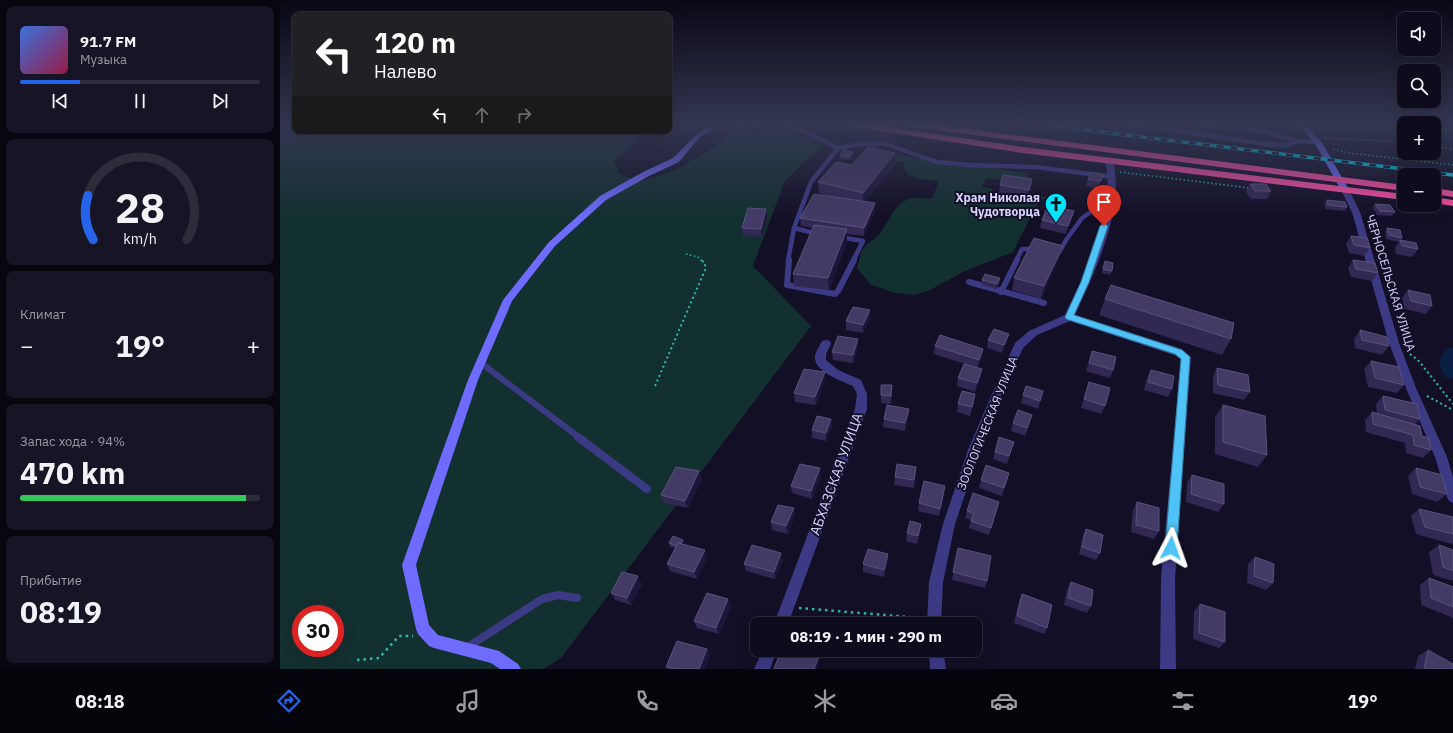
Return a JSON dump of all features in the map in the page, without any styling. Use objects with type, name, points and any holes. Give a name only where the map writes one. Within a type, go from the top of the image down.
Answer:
[{"type":"highway","points":[[1074,155],[1109,161],[1397,196]]},
{"type":"highway","points":[[1136,155],[1397,187]]},
{"type":"highway","points":[[1441,192],[1453,194]]},
{"type":"highway","points":[[1441,201],[1453,203]]},
{"type":"street","points":[[513,669],[494,656],[434,641],[424,629],[409,565],[473,380],[508,300],[552,244],[603,198],[646,174],[676,160],[680,155]]},
{"type":"street","points":[[1325,155],[1345,190]]},
{"type":"street","points":[[1109,161],[1113,177],[1108,210],[1100,241],[1085,282],[1069,317],[1178,352],[1186,357],[1168,578],[1168,669]]},
{"type":"street","name":"ЧЕРНОСЕЛЬСКАЯ УЛИЦА","points":[[1345,190],[1356,212],[1394,343],[1440,457],[1453,497]]},
{"type":"street","name":"ЗООЛОГИЧЕСКАЯ УЛИЦА","points":[[933,617],[936,582],[949,524],[974,450],[996,396],[1019,346],[1033,333],[1069,317]]},
{"type":"street","name":"АБХАЗСКАЯ УЛИЦА","points":[[784,617],[861,409],[862,394],[857,383],[827,369],[820,361],[820,355],[826,344]]},
{"type":"street","points":[[762,669],[767,657]]},
{"type":"street","points":[[937,657],[938,669]]},
{"type":"lane","points":[[832,155],[811,182],[794,228],[787,269],[787,285],[835,294],[838,292],[863,241],[834,236]]},
{"type":"lane","points":[[914,155],[936,162],[992,166],[1026,166],[1113,177]]},
{"type":"lane","points":[[1050,252],[1058,254],[1082,218],[1095,209],[1112,190]]},
{"type":"lane","points":[[794,228],[827,235]]},
{"type":"lane","points":[[1001,292],[1022,249],[1035,249],[1043,251]]},
{"type":"lane","points":[[969,282],[1044,303]]},
{"type":"lane","points":[[481,363],[647,489]]},
{"type":"lane","points":[[464,648],[499,628],[542,599],[558,595],[578,598]]},
{"type":"path","points":[[1368,155],[1453,165]]},
{"type":"path","points":[[655,386],[705,270],[705,263],[698,257],[686,254]]},
{"type":"path","points":[[1394,343],[1418,360],[1453,404]]},
{"type":"path","points":[[1411,388],[1453,410]]},
{"type":"path","points":[[788,607],[885,617]]},
{"type":"path","points":[[357,660],[380,658],[399,636],[409,635],[434,641]]},
{"type":"green space","points":[[280,155],[620,155],[614,160],[619,173],[637,182],[674,171],[701,155],[812,155],[785,181],[753,266],[811,326],[561,658],[543,669],[280,669]]},
{"type":"green space","points":[[891,155],[901,155],[1027,173],[1029,182],[986,179],[982,187],[992,189],[994,194],[1027,200],[1033,193],[1046,197],[1036,206],[1013,252],[963,272],[930,290],[914,295],[894,293],[870,284],[857,268],[862,252],[864,247],[878,235],[894,211],[904,201],[920,198],[931,199],[937,187],[938,181],[919,179],[908,175],[904,168],[904,162],[887,160]]},
{"type":"building","points":[[861,155],[893,155],[863,193],[818,182],[836,162],[852,165]]},
{"type":"building","points":[[1091,172],[1103,175],[1101,181],[1088,179]]},
{"type":"building","points":[[1003,175],[1032,179],[1029,190],[1000,185]]},
{"type":"building","points":[[1250,184],[1266,184],[1271,191],[1255,191]]},
{"type":"building","points":[[814,194],[875,203],[864,228],[800,218]]},
{"type":"building","points":[[1327,200],[1345,202],[1347,207],[1328,205]]},
{"type":"building","points":[[1375,204],[1390,205],[1395,212],[1380,211]]},
{"type":"building","points":[[1048,205],[1074,211],[1068,226],[1042,220]]},
{"type":"building","points":[[748,208],[766,209],[761,229],[742,228]]},
{"type":"building","points":[[814,225],[847,229],[828,278],[793,274]]},
{"type":"building","points":[[1387,228],[1400,230],[1402,238],[1389,235]]},
{"type":"building","points":[[1351,236],[1367,238],[1370,248],[1354,245]]},
{"type":"building","points":[[1034,238],[1063,246],[1044,286],[1014,278]]},
{"type":"building","points":[[1400,240],[1416,243],[1418,249],[1402,246]]},
{"type":"building","points":[[1353,260],[1375,263],[1378,273],[1356,269]]},
{"type":"building","points":[[1105,261],[1113,263],[1112,271],[1103,269]]},
{"type":"building","points":[[985,274],[1000,278],[997,284],[982,280]]},
{"type":"building","points":[[1111,285],[1234,323],[1231,339],[1105,299]]},
{"type":"building","points":[[1408,290],[1430,295],[1432,306],[1411,301]]},
{"type":"building","points":[[853,307],[870,310],[863,325],[846,321]]},
{"type":"building","points":[[994,329],[1009,334],[1004,345],[988,340]]},
{"type":"building","points":[[1360,330],[1387,337],[1389,346],[1362,340]]},
{"type":"building","points":[[940,335],[983,349],[979,360],[935,346]]},
{"type":"building","points":[[838,336],[858,339],[853,355],[832,352]]},
{"type":"building","points":[[1092,351],[1116,357],[1113,370],[1089,363]]},
{"type":"building","points":[[1371,361],[1399,367],[1404,385],[1375,378]]},
{"type":"building","points":[[964,364],[982,369],[977,383],[958,378]]},
{"type":"building","points":[[1217,368],[1248,375],[1250,392],[1218,385]]},
{"type":"building","points":[[804,369],[825,372],[815,397],[794,393]]},
{"type":"building","points":[[1151,370],[1174,376],[1172,389],[1148,382]]},
{"type":"building","points":[[1089,382],[1110,388],[1105,406],[1084,399]]},
{"type":"building","points":[[881,385],[892,385],[891,396],[881,395]]},
{"type":"building","points":[[1026,386],[1043,391],[1040,401],[1023,395]]},
{"type":"building","points":[[962,391],[975,394],[972,407],[958,404]]},
{"type":"building","points":[[1383,396],[1417,404],[1420,419],[1385,410]]},
{"type":"building","points":[[887,405],[909,409],[905,423],[884,419]]},
{"type":"building","points":[[1223,405],[1265,416],[1267,455],[1223,442]]},
{"type":"building","points":[[1018,410],[1032,415],[1027,428],[1013,423]]},
{"type":"building","points":[[1372,412],[1420,426],[1422,436],[1429,438],[1431,450],[1414,445],[1413,435],[1373,424]]},
{"type":"building","points":[[817,416],[831,419],[826,433],[812,430]]},
{"type":"building","points":[[999,437],[1014,442],[1009,456],[995,452]]},
{"type":"building","points":[[800,464],[820,468],[811,491],[791,486]]},
{"type":"building","points":[[897,464],[916,467],[914,480],[895,477]]},
{"type":"building","points":[[986,465],[1009,473],[1004,488],[981,480]]},
{"type":"building","points":[[676,467],[699,471],[685,501],[661,495]]},
{"type":"building","points":[[1416,468],[1442,475],[1447,494],[1420,487]]},
{"type":"building","points":[[1192,475],[1224,484],[1224,504],[1191,494]]},
{"type":"building","points":[[924,481],[945,486],[940,509],[919,503]]},
{"type":"building","points":[[973,493],[999,502],[991,528],[971,521],[974,513],[967,511]]},
{"type":"building","points":[[1137,502],[1159,508],[1159,531],[1136,525]]},
{"type":"building","points":[[778,505],[794,508],[786,526],[771,522]]},
{"type":"building","points":[[1419,509],[1453,517],[1453,534],[1425,527]]},
{"type":"building","points":[[910,521],[921,524],[918,536],[907,533]]},
{"type":"building","points":[[1086,529],[1103,535],[1100,553],[1082,547]]},
{"type":"building","points":[[673,536],[683,540],[681,544],[678,543],[676,546],[669,543]]},
{"type":"building","points":[[678,543],[705,550],[694,572],[667,564]]},
{"type":"building","points":[[752,545],[781,553],[774,572],[744,564]]},
{"type":"building","points":[[1439,545],[1453,550],[1453,571],[1443,567]]},
{"type":"building","points":[[958,548],[991,556],[987,581],[953,572]]},
{"type":"building","points":[[868,549],[888,554],[884,570],[863,564]]},
{"type":"building","points":[[1255,557],[1274,564],[1273,583],[1254,576]]},
{"type":"building","points":[[622,572],[638,576],[627,598],[611,593]]},
{"type":"building","points":[[1429,578],[1453,587],[1453,607],[1431,598]]},
{"type":"building","points":[[1071,582],[1093,590],[1091,606],[1068,598]]},
{"type":"building","points":[[707,593],[728,599],[716,628],[694,621]]},
{"type":"building","points":[[1022,594],[1052,605],[1047,628],[1017,616]]},
{"type":"building","points":[[1200,604],[1225,612],[1225,642],[1199,633]]},
{"type":"building","points":[[677,641],[707,649],[699,669],[676,669],[666,667]]},
{"type":"building","points":[[1428,650],[1453,664],[1453,669],[1424,669]]},
{"type":"building","points":[[778,657],[818,657],[814,669],[774,669]]},
{"type":"waterway","points":[[1453,355],[1450,362],[1453,371]]},
{"type":"railway","points":[[1291,155],[1453,175]]},
{"type":"place","name":"Храм Николая Чудотворца","points":[[1056,224]]},
{"type":"route","points":[[1104,226],[1085,282],[1069,317],[1178,352],[1186,357],[1171,548]]}]
